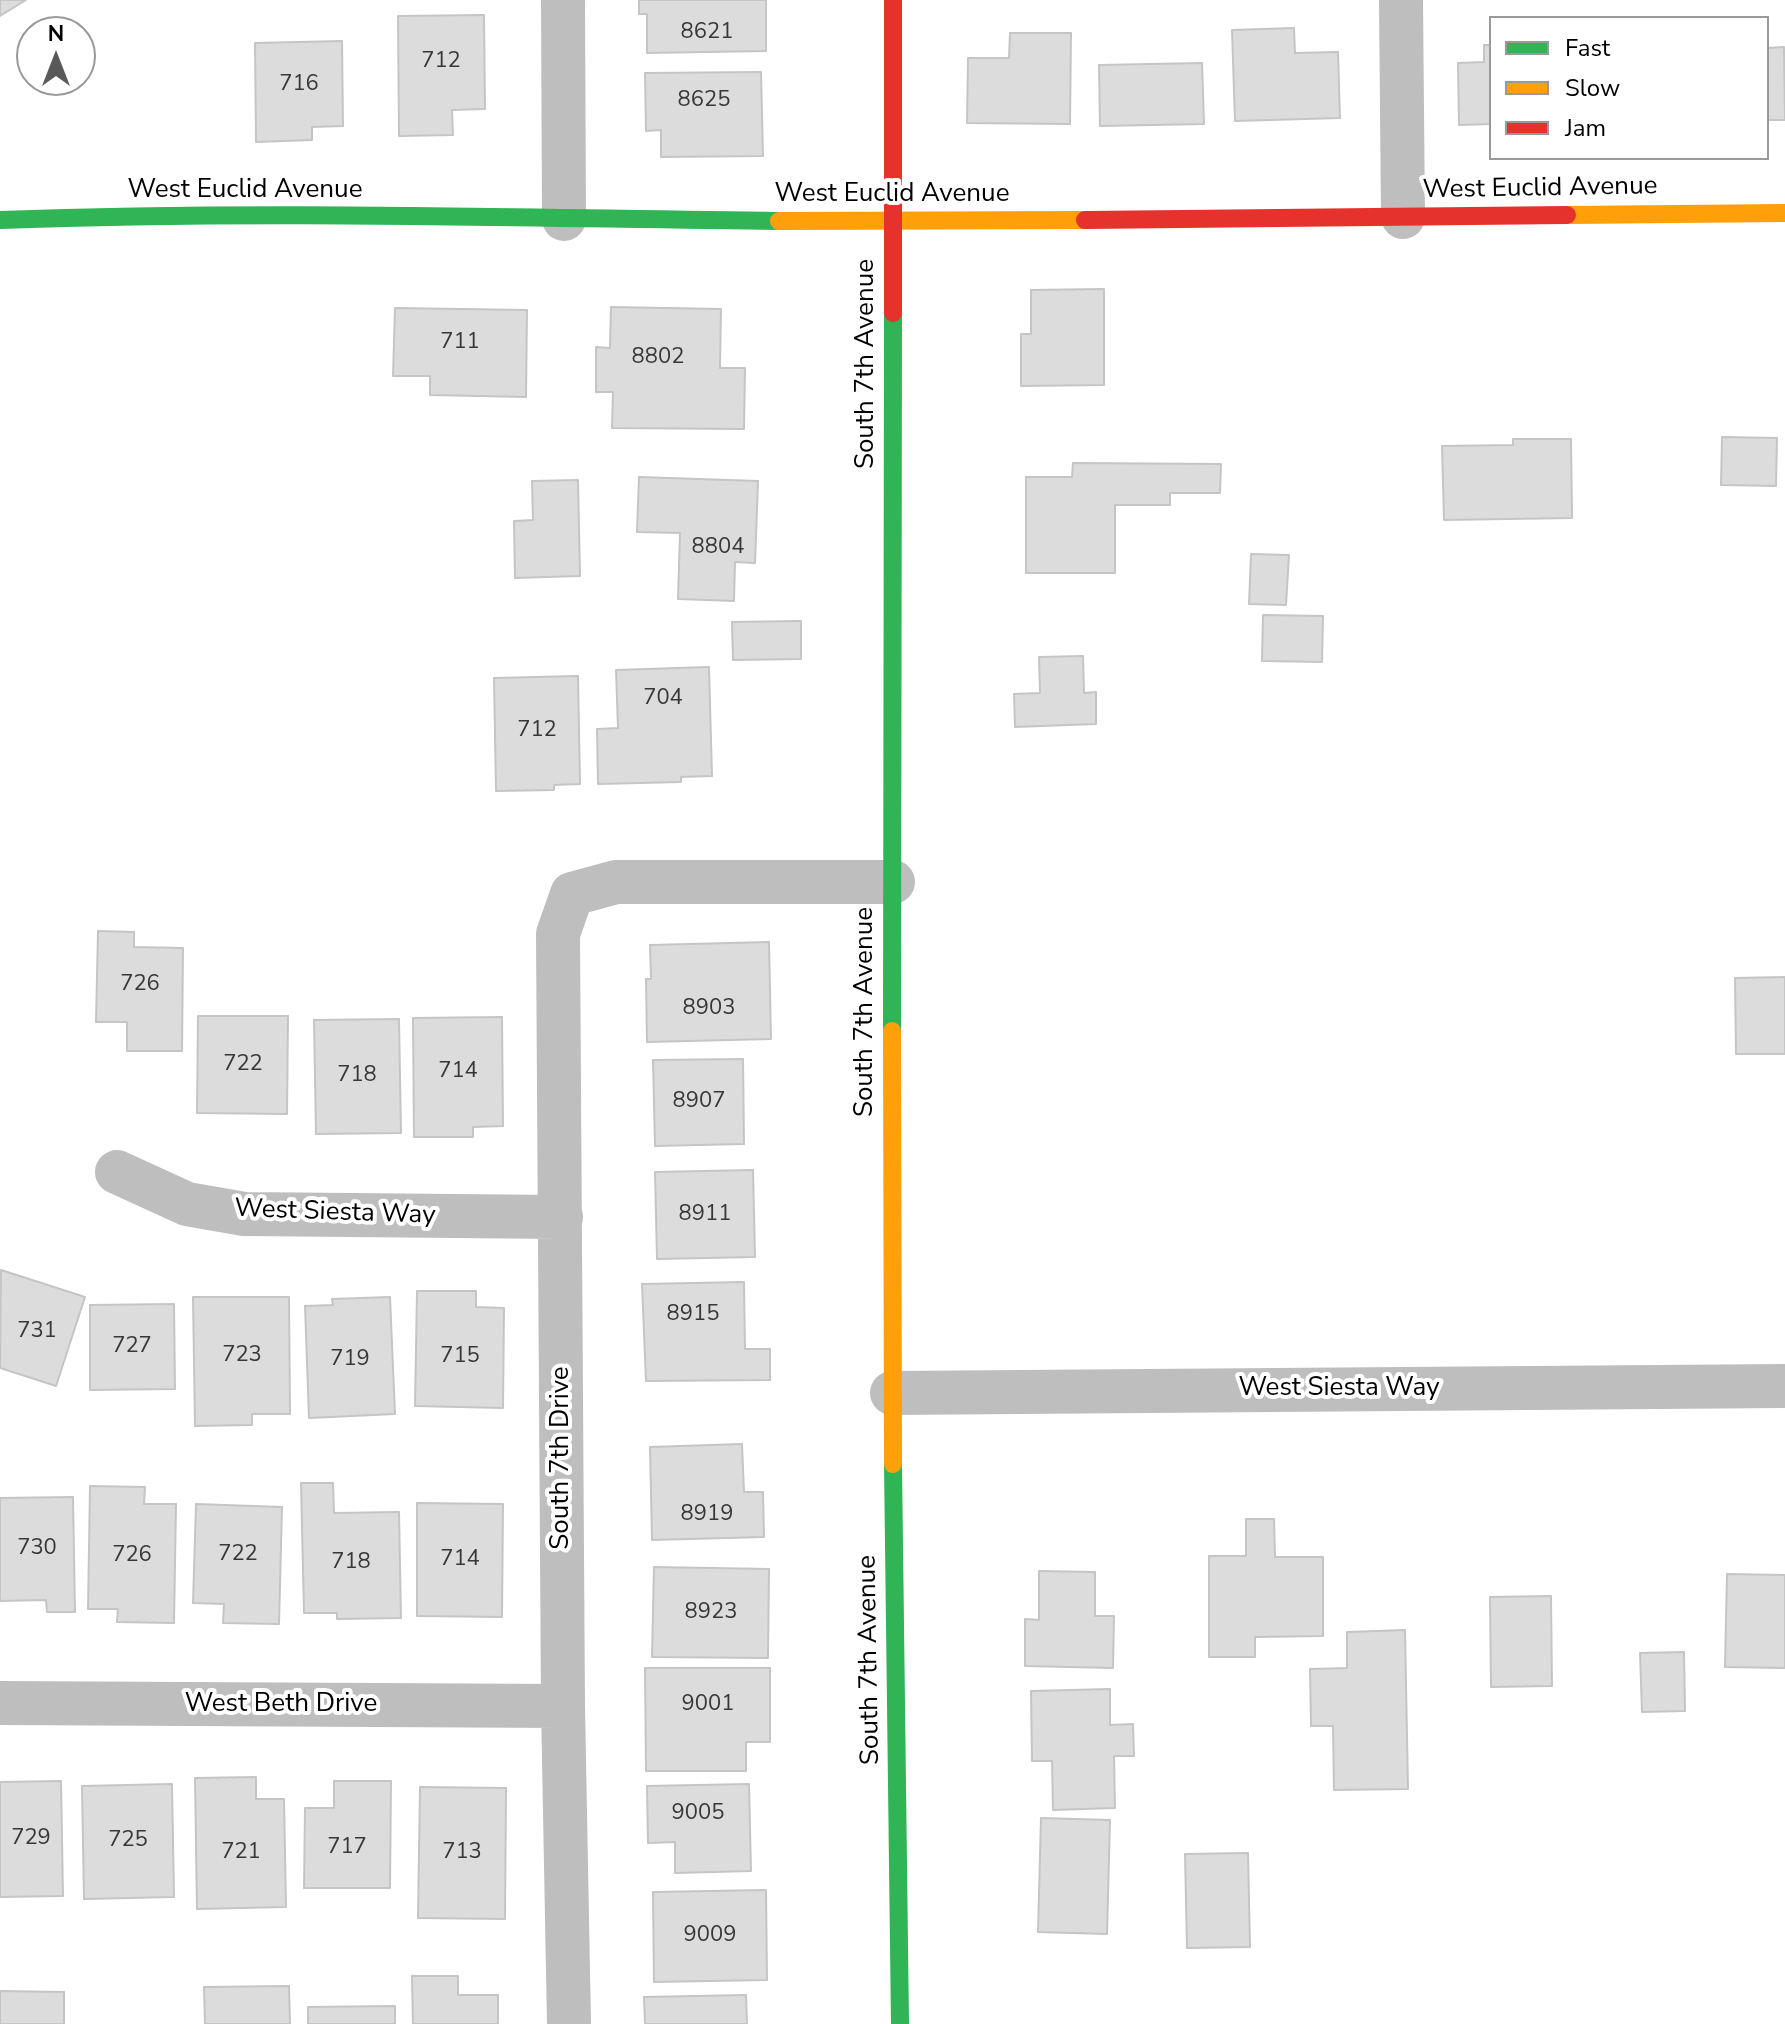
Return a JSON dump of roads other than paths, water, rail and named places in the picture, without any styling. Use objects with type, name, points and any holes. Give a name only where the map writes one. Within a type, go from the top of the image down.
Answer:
[{"type":"street","points":[[563,0],[564,219]]},
{"type":"street","name":"South 7th Avenue","points":[[893,0],[892,1393],[900,2024]]},
{"type":"street","points":[[1401,0],[1403,217]]},
{"type":"street","name":"West Euclid Avenue","points":[[0,220],[138,216],[893,222],[1785,213]]},
{"type":"street","name":"South 7th Drive","points":[[569,2024],[563,1706],[558,934],[572,894],[616,882],[893,882]]},
{"type":"street","name":"West Siesta Way","points":[[117,1172],[187,1204],[244,1214],[561,1217]]},
{"type":"street","name":"West Siesta Way","points":[[892,1393],[1785,1386]]},
{"type":"street","name":"West Beth Drive","points":[[0,1703],[563,1706]]}]
